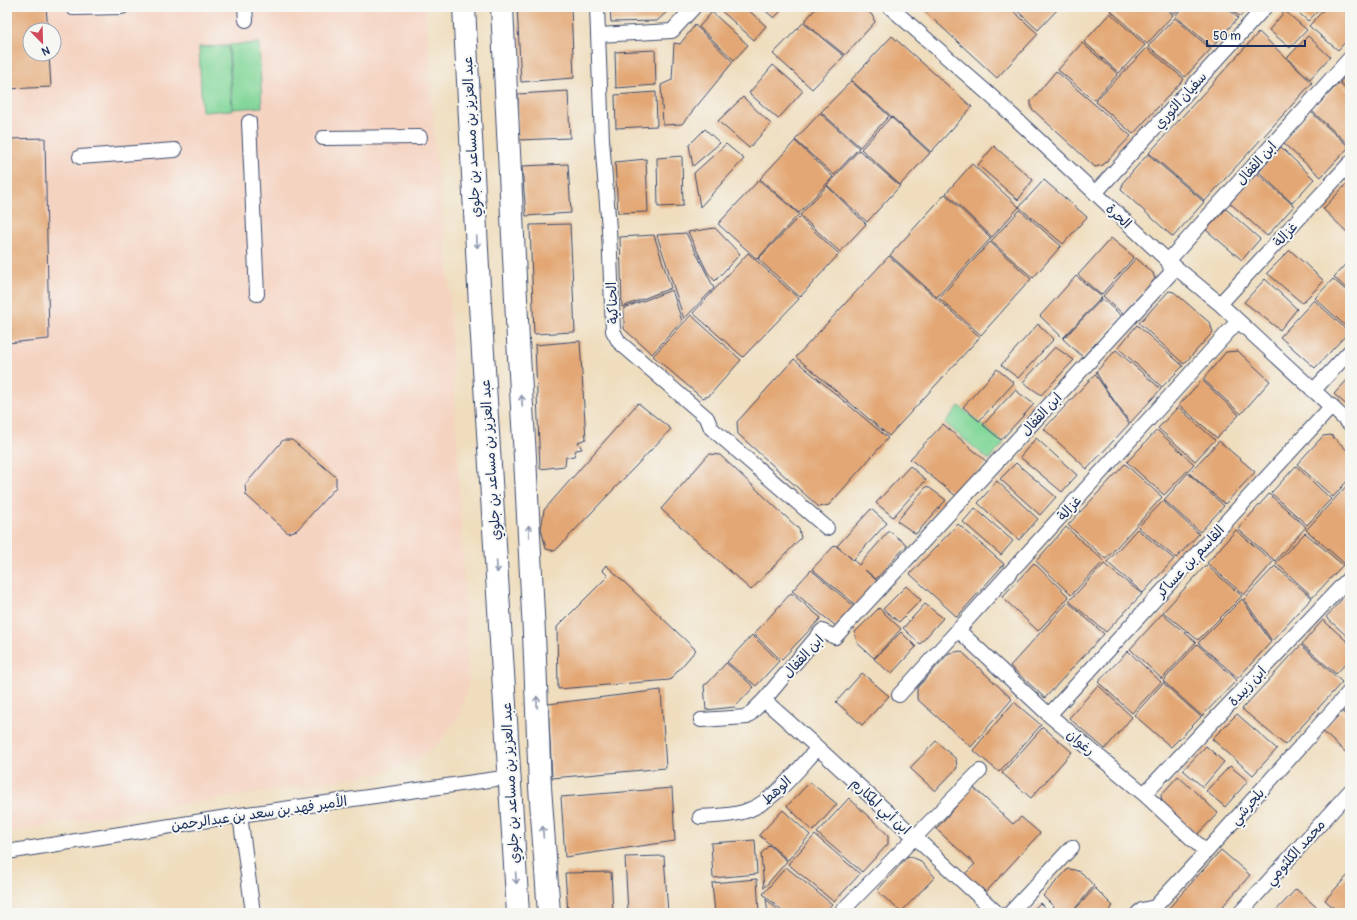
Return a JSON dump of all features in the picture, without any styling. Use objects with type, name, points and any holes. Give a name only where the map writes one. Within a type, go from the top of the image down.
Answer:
[{"type":"main road","name":"عبد العزيز بن مساعد بن جلوي","points":[[464,7],[480,305],[518,913]]},
{"type":"main road","points":[[502,7],[517,324],[534,619],[540,780],[549,913]]},
{"type":"street","points":[[73,8],[122,7]]},
{"type":"street","name":"الحناكية","points":[[597,7],[602,140],[609,229],[614,334],[619,342],[707,418],[711,428],[827,528]]},
{"type":"street","points":[[598,35],[672,31],[694,7]]},
{"type":"street","name":"الحرة","points":[[890,7],[1000,104],[1168,261],[1220,304],[1350,424]]},
{"type":"street","name":"سفيان الثوري","points":[[1095,193],[1265,7]]},
{"type":"street","name":"ابن القفال","points":[[701,720],[747,717],[764,700],[822,631],[835,637],[1172,272],[1168,261],[1350,58]]},
{"type":"street","points":[[249,122],[257,294]]},
{"type":"street","points":[[323,138],[420,137]]},
{"type":"street","points":[[80,157],[175,150]]},
{"type":"street","name":"غزالة","points":[[1220,304],[1350,163]]},
{"type":"street","name":"غزالة","points":[[899,695],[1238,321]]},
{"type":"street","points":[[1313,390],[1350,351]]},
{"type":"street","name":"القاسم بن عساكر","points":[[1049,715],[1332,406]]},
{"type":"street","name":"ابن زبيدة","points":[[1144,794],[1350,577]]},
{"type":"street","name":"رغوان","points":[[958,630],[1049,715],[1144,794],[1206,852]]},
{"type":"street","name":"بلجرشي","points":[[1138,913],[1142,910],[1155,907],[1350,691]]},
{"type":"street","name":"ابن أبي المكارم","points":[[764,700],[997,913]]},
{"type":"street","name":"الوهط","points":[[700,816],[746,811],[768,800],[818,748]]},
{"type":"street","points":[[840,913],[914,836],[980,771]]},
{"type":"street","name":"الأمير فهد بن سعد بن عبدالرحمن","points":[[7,852],[240,816],[510,777]]},
{"type":"street","name":"محمد الكلثومي","points":[[1240,913],[1350,791]]},
{"type":"street","points":[[240,816],[253,913]]},
{"type":"street","points":[[1010,913],[1072,847]]},
{"type":"shaded area","points":[[7,7],[426,7],[434,137],[448,267],[469,682],[458,718],[440,742],[414,761],[377,774],[7,832]]},
{"type":"green space","points":[[259,43],[262,107],[233,109],[229,45]]},
{"type":"green space","points":[[228,46],[232,110],[202,112],[199,47]]},
{"type":"green space","points":[[959,406],[1004,443],[989,460],[945,423]]},
{"type":"building","points":[[7,7],[46,7],[47,22],[22,22],[22,62],[49,62],[51,87],[7,89]]},
{"type":"building","points":[[517,7],[571,7],[574,78],[521,82]]},
{"type":"building","points":[[610,7],[672,7],[657,21],[611,22]]},
{"type":"building","points":[[717,7],[745,7],[766,26],[754,40]]},
{"type":"building","points":[[761,7],[785,7],[774,18]]},
{"type":"building","points":[[817,7],[863,7],[872,15],[875,22],[845,55],[804,22]]},
{"type":"building","points":[[920,7],[1009,7],[1038,34],[997,78]]},
{"type":"building","points":[[1013,7],[1060,7],[1038,30]]},
{"type":"building","points":[[1116,7],[1164,7],[1173,15],[1147,44],[1111,11]]},
{"type":"building","points":[[1167,7],[1180,7],[1174,14]]},
{"type":"building","points":[[1183,7],[1226,7],[1238,18],[1212,47],[1175,16]]},
{"type":"building","points":[[1228,7],[1248,7],[1240,17]]},
{"type":"building","points":[[1292,7],[1322,7],[1308,21]]},
{"type":"building","points":[[1326,7],[1340,7],[1350,16],[1350,37],[1338,50],[1309,26]]},
{"type":"building","points":[[1285,11],[1307,30],[1290,48],[1269,30]]},
{"type":"building","points":[[712,12],[748,45],[734,60],[699,27]]},
{"type":"building","points":[[1110,13],[1145,45],[1119,73],[1084,42]]},
{"type":"building","points":[[1175,18],[1211,49],[1185,77],[1148,46]]},
{"type":"building","points":[[803,23],[844,56],[812,89],[773,54]]},
{"type":"building","points":[[695,25],[733,62],[682,124],[663,125],[661,85],[672,80],[674,43],[680,44]]},
{"type":"building","points":[[1259,32],[1312,83],[1205,201],[1149,153]]},
{"type":"building","points":[[892,36],[972,107],[931,152],[851,80]]},
{"type":"building","points":[[1308,36],[1330,57],[1310,79],[1287,58]]},
{"type":"building","points":[[1082,43],[1118,74],[1094,100],[1058,70]]},
{"type":"building","points":[[1147,48],[1184,79],[1133,134],[1095,101]]},
{"type":"building","points":[[655,50],[656,85],[616,88],[615,52]]},
{"type":"building","points":[[773,65],[803,91],[778,119],[749,93]]},
{"type":"building","points":[[1056,71],[1131,136],[1103,165],[1095,167],[1031,108],[1031,101]]},
{"type":"building","points":[[1350,71],[1350,91],[1340,82]]},
{"type":"building","points":[[851,81],[889,116],[860,147],[821,112]]},
{"type":"building","points":[[1339,83],[1350,93],[1350,146],[1312,111]]},
{"type":"building","points":[[568,91],[570,138],[518,140],[518,94]]},
{"type":"building","points":[[656,92],[657,126],[616,128],[615,95]]},
{"type":"building","points":[[743,97],[771,124],[749,148],[718,121]]},
{"type":"building","points":[[1311,112],[1349,147],[1321,177],[1283,143]]},
{"type":"building","points":[[820,113],[859,148],[834,175],[795,140]]},
{"type":"building","points":[[891,117],[930,153],[900,185],[861,149]]},
{"type":"building","points":[[705,129],[720,143],[693,166],[689,145]]},
{"type":"building","points":[[45,138],[49,339],[7,343],[7,139]]},
{"type":"building","points":[[795,141],[833,177],[799,213],[760,179]]},
{"type":"building","points":[[726,144],[744,159],[700,207],[694,173]]},
{"type":"building","points":[[994,146],[1033,180],[1018,200],[978,165]]},
{"type":"building","points":[[1281,147],[1314,179],[1292,203],[1259,172]]},
{"type":"building","points":[[859,150],[900,186],[867,222],[827,185]]},
{"type":"building","points":[[1148,154],[1204,202],[1173,237],[1121,190],[1124,181]]},
{"type":"building","points":[[682,156],[683,206],[658,207],[657,158]]},
{"type":"building","points":[[646,159],[648,212],[618,213],[615,162]]},
{"type":"building","points":[[568,164],[571,213],[526,216],[522,166]]},
{"type":"building","points":[[972,164],[1019,207],[992,237],[946,193]]},
{"type":"building","points":[[1257,173],[1294,206],[1267,236],[1230,203]]},
{"type":"building","points":[[759,180],[799,214],[757,259],[718,224]]},
{"type":"building","points":[[1044,180],[1087,217],[1063,244],[1019,207]]},
{"type":"building","points":[[1350,180],[1350,235],[1323,209]]},
{"type":"building","points":[[827,186],[866,224],[840,252],[800,215]]},
{"type":"building","points":[[945,194],[991,238],[937,297],[890,255]]},
{"type":"building","points":[[1226,209],[1260,239],[1242,260],[1206,230]]},
{"type":"building","points":[[1020,210],[1061,246],[1033,278],[991,241]]},
{"type":"building","points":[[799,217],[839,254],[800,297],[758,259]]},
{"type":"building","points":[[570,224],[575,332],[534,334],[530,225]]},
{"type":"building","points":[[715,228],[740,254],[715,281],[708,273],[688,232]]},
{"type":"building","points":[[686,233],[714,288],[684,319],[657,235]]},
{"type":"building","points":[[654,235],[671,288],[622,307],[620,237]]},
{"type":"building","points":[[1111,238],[1134,257],[1101,295],[1078,275]]},
{"type":"building","points":[[990,242],[1031,279],[981,335],[939,298]]},
{"type":"building","points":[[1290,250],[1324,281],[1302,303],[1267,273]]},
{"type":"building","points":[[748,253],[799,299],[743,357],[693,313]]},
{"type":"building","points":[[889,256],[980,337],[889,436],[796,357]]},
{"type":"building","points":[[1136,258],[1153,273],[1155,279],[1123,314],[1103,296]]},
{"type":"building","points":[[1350,259],[1350,292],[1334,277]]},
{"type":"building","points":[[1076,276],[1102,297],[1063,338],[1040,316]]},
{"type":"building","points":[[1265,279],[1297,309],[1280,330],[1244,302]]},
{"type":"building","points":[[1333,279],[1350,294],[1350,330],[1315,298]]},
{"type":"building","points":[[672,290],[682,321],[652,354],[624,329],[624,308]]},
{"type":"building","points":[[1169,291],[1174,292],[1210,323],[1213,332],[1184,364],[1139,323]]},
{"type":"building","points":[[1102,299],[1122,316],[1083,357],[1063,339]]},
{"type":"building","points":[[1314,300],[1349,332],[1315,368],[1280,337]]},
{"type":"building","points":[[691,315],[741,360],[709,396],[702,398],[653,356]]},
{"type":"building","points":[[1038,324],[1054,339],[1018,378],[1001,365]]},
{"type":"building","points":[[1137,325],[1183,366],[1162,387],[1118,348]]},
{"type":"building","points":[[580,341],[586,439],[578,442],[582,449],[576,450],[574,456],[566,457],[565,466],[540,469],[535,345]]},
{"type":"building","points":[[1055,347],[1074,360],[1041,395],[1023,382]]},
{"type":"building","points":[[1116,350],[1161,389],[1130,423],[1096,372]]},
{"type":"building","points":[[1238,351],[1270,381],[1241,414],[1203,379],[1226,352]]},
{"type":"building","points":[[794,359],[888,438],[829,505],[819,507],[738,434],[737,422]]},
{"type":"building","points":[[997,369],[1014,383],[979,421],[963,407]]},
{"type":"building","points":[[1095,374],[1129,424],[1087,469],[1044,429]]},
{"type":"building","points":[[1350,377],[1350,408],[1334,394]]},
{"type":"building","points":[[1202,380],[1239,415],[1217,438],[1179,405]]},
{"type":"building","points":[[1015,390],[1034,404],[1001,440],[983,425]]},
{"type":"building","points":[[638,403],[671,429],[555,551],[546,549],[541,529],[544,510]]},
{"type":"building","points":[[1178,407],[1215,440],[1195,461],[1158,428]]},
{"type":"building","points":[[943,424],[987,462],[956,496],[910,459]]},
{"type":"building","points":[[1157,430],[1194,464],[1164,495],[1127,462]]},
{"type":"building","points":[[1331,435],[1350,453],[1350,478],[1333,497],[1297,464],[1323,436]]},
{"type":"building","points":[[1036,438],[1077,475],[1062,492],[1020,457]]},
{"type":"building","points":[[283,440],[292,440],[336,477],[336,487],[297,530],[288,533],[246,495],[245,485]]},
{"type":"building","points":[[1219,441],[1255,472],[1225,504],[1189,473]]},
{"type":"building","points":[[709,454],[720,455],[799,529],[801,538],[751,590],[661,509]]},
{"type":"building","points":[[1016,463],[1056,497],[1040,515],[1000,479]]},
{"type":"building","points":[[1125,464],[1162,497],[1106,559],[1068,525]]},
{"type":"building","points":[[910,466],[926,480],[893,517],[876,503]]},
{"type":"building","points":[[1296,466],[1331,499],[1307,525],[1271,493]]},
{"type":"building","points":[[1188,473],[1224,506],[1200,532],[1164,500]]},
{"type":"building","points":[[997,481],[1038,519],[1019,540],[978,503]]},
{"type":"building","points":[[1350,482],[1350,557],[1344,563],[1306,530]]},
{"type":"building","points":[[927,486],[946,500],[916,534],[897,521]]},
{"type":"building","points":[[1269,494],[1306,527],[1275,561],[1238,529]]},
{"type":"building","points":[[1163,501],[1199,534],[1176,558],[1138,527]]},
{"type":"building","points":[[975,508],[1013,541],[1001,555],[963,522]]},
{"type":"building","points":[[871,509],[887,523],[853,560],[837,546]]},
{"type":"building","points":[[958,524],[1004,564],[957,617],[910,574]]},
{"type":"building","points":[[1066,527],[1104,561],[1071,595],[1036,561]]},
{"type":"building","points":[[1137,529],[1174,559],[1143,593],[1107,562]]},
{"type":"building","points":[[1236,530],[1273,562],[1244,595],[1207,563]]},
{"type":"building","points":[[889,531],[907,545],[876,579],[865,570],[877,581],[856,605],[812,569],[835,545],[859,565]]},
{"type":"building","points":[[1305,533],[1343,565],[1313,597],[1276,563]]},
{"type":"building","points":[[1034,563],[1069,597],[1038,631],[1002,597]]},
{"type":"building","points":[[1104,564],[1142,594],[1106,632],[1069,601]]},
{"type":"building","points":[[606,565],[696,650],[670,680],[558,689],[557,627],[608,576],[602,570]]},
{"type":"building","points":[[1206,565],[1242,596],[1198,640],[1163,612]]},
{"type":"building","points":[[1275,566],[1312,598],[1272,641],[1244,599]]},
{"type":"building","points":[[811,570],[855,607],[836,626],[792,591]]},
{"type":"building","points":[[906,586],[921,600],[899,622],[883,609]]},
{"type":"building","points":[[1350,590],[1350,639],[1326,617]]},
{"type":"building","points":[[791,593],[821,618],[781,660],[754,634]]},
{"type":"building","points":[[1242,599],[1271,642],[1238,678],[1198,643]]},
{"type":"building","points":[[1068,602],[1104,634],[1045,698],[1010,666]]},
{"type":"building","points":[[925,604],[943,618],[920,644],[903,628]]},
{"type":"building","points":[[879,608],[901,629],[874,658],[857,643],[855,632]]},
{"type":"building","points":[[1162,614],[1196,642],[1162,679],[1130,649]]},
{"type":"building","points":[[1323,620],[1350,644],[1350,659],[1336,674],[1302,644]]},
{"type":"building","points":[[901,632],[916,647],[891,674],[874,659]]},
{"type":"building","points":[[752,635],[779,661],[756,686],[727,662]]},
{"type":"building","points":[[1197,644],[1237,680],[1202,716],[1163,681]]},
{"type":"building","points":[[1301,645],[1342,682],[1285,745],[1242,709]]},
{"type":"building","points":[[961,651],[1012,699],[971,747],[917,699],[917,688],[949,653]]},
{"type":"building","points":[[1128,651],[1161,682],[1132,713],[1098,682]]},
{"type":"building","points":[[726,663],[754,687],[735,707],[706,710],[704,685],[708,683]]},
{"type":"building","points":[[862,673],[889,696],[862,725],[836,702]]},
{"type":"building","points":[[1163,683],[1201,717],[1171,747],[1134,715]]},
{"type":"building","points":[[1098,685],[1132,717],[1105,749],[1069,718]]},
{"type":"building","points":[[661,690],[666,768],[552,778],[548,704]]},
{"type":"building","points":[[1350,701],[1350,717],[1342,710]]},
{"type":"building","points":[[1014,702],[1041,725],[999,772],[973,750]]},
{"type":"building","points":[[1341,711],[1350,718],[1350,756],[1322,731]]},
{"type":"building","points":[[1237,714],[1277,749],[1253,775],[1212,739]]},
{"type":"building","points":[[1043,727],[1072,752],[1031,798],[1002,773]]},
{"type":"building","points":[[936,741],[956,759],[957,768],[935,791],[910,768]]},
{"type":"building","points":[[1206,746],[1224,762],[1203,787],[1183,770]]},
{"type":"building","points":[[1230,766],[1248,781],[1225,807],[1206,791]]},
{"type":"building","points":[[1178,776],[1218,813],[1197,835],[1162,804],[1161,795]]},
{"type":"building","points":[[810,782],[837,804],[813,831],[787,806]]},
{"type":"building","points":[[973,787],[1013,824],[1021,817],[1040,833],[986,892],[965,874],[975,864],[936,829]]},
{"type":"building","points":[[672,788],[675,841],[565,857],[561,797]]},
{"type":"building","points":[[849,798],[888,835],[888,844],[862,872],[817,833]]},
{"type":"building","points":[[783,810],[810,835],[788,860],[759,835]]},
{"type":"building","points":[[815,835],[860,874],[834,902],[788,864]]},
{"type":"building","points":[[755,840],[757,874],[713,878],[711,843]]},
{"type":"building","points":[[769,845],[787,861],[764,888],[761,854]]},
{"type":"building","points":[[1221,850],[1250,875],[1217,913],[1171,913],[1167,910]]},
{"type":"building","points":[[664,856],[668,913],[628,913],[625,857]]},
{"type":"building","points":[[908,856],[919,860],[935,877],[901,912],[877,891]]},
{"type":"building","points":[[786,867],[832,904],[824,913],[784,913],[763,894]]},
{"type":"building","points":[[1068,869],[1082,873],[1094,886],[1071,913],[1060,913],[1043,896]]},
{"type":"building","points":[[611,872],[613,913],[568,913],[565,873]]},
{"type":"building","points":[[1350,873],[1350,913],[1339,913],[1325,900]]},
{"type":"building","points":[[757,879],[759,913],[715,913],[712,883]]},
{"type":"building","points":[[1095,888],[1113,906],[1106,913],[1072,913]]},
{"type":"building","points":[[1296,889],[1323,913],[1274,913]]},
{"type":"building","points":[[766,899],[781,913],[768,913]]},
{"type":"building","points":[[1040,903],[1051,913],[1030,913]]}]
